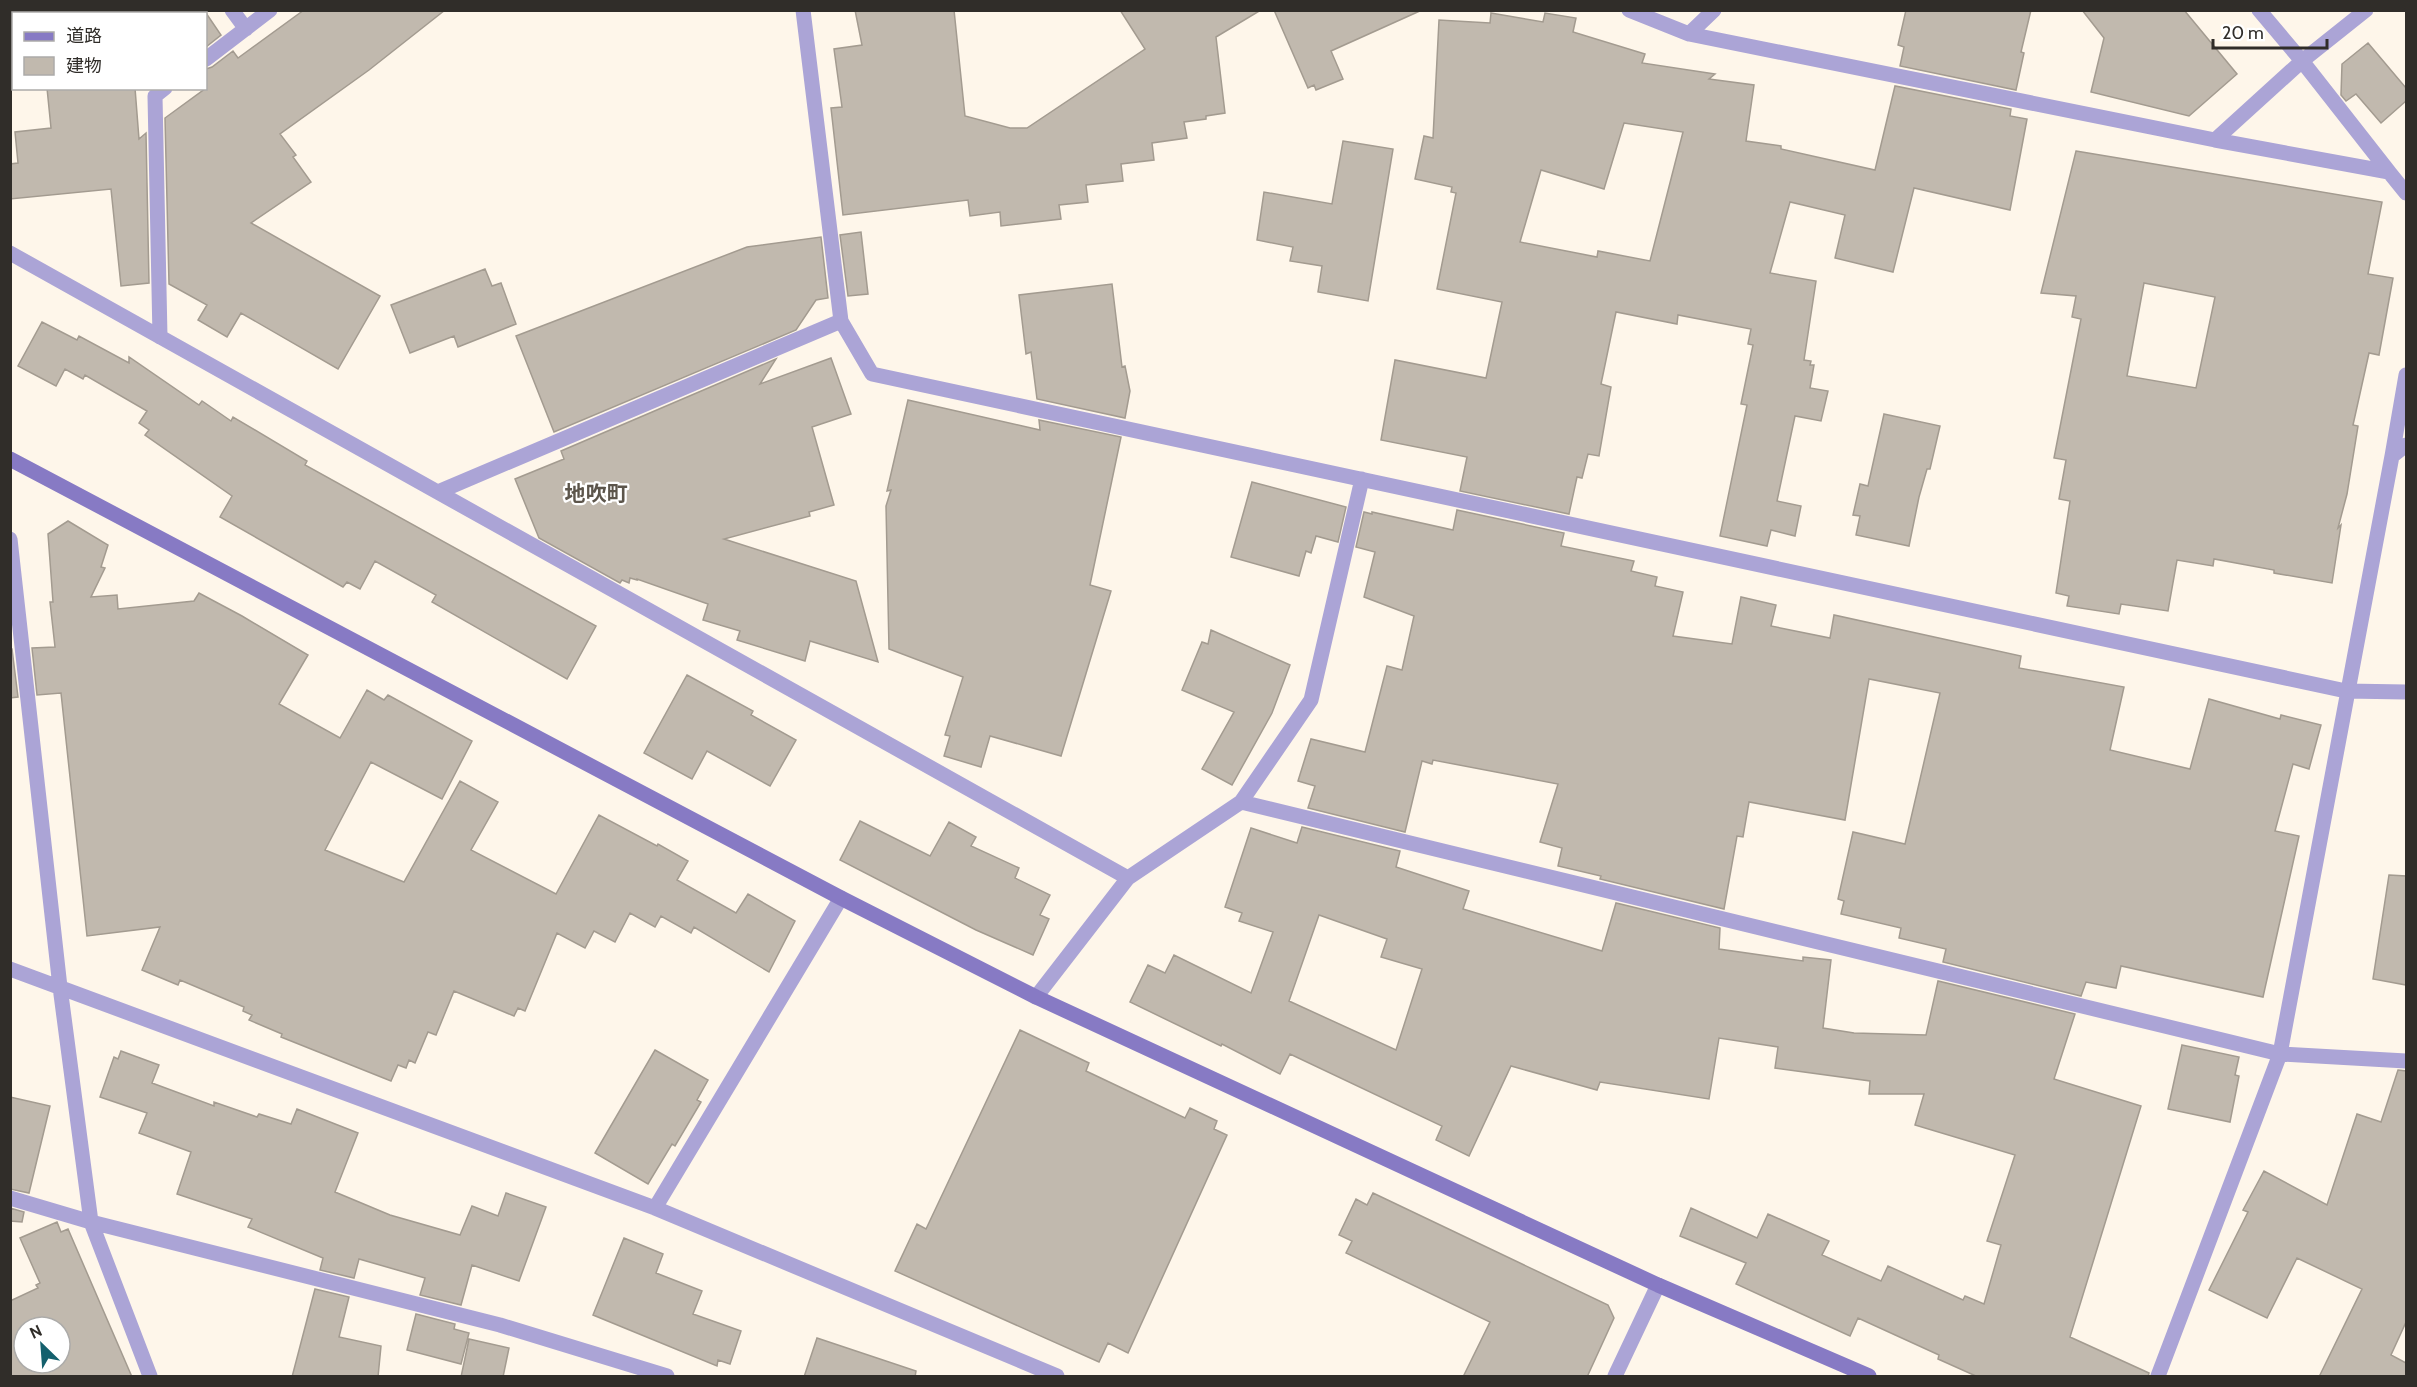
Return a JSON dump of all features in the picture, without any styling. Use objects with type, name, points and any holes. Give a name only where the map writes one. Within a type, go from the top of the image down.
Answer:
[{"type":"street","points":[[232,10],[246,29]]},
{"type":"street","points":[[207,58],[270,10]]},
{"type":"street","points":[[803,10],[841,321],[872,374],[2346,691],[2406,692]]},
{"type":"street","points":[[1629,10],[1689,33],[2215,140],[2389,172]]},
{"type":"street","points":[[1689,33],[1714,10]]},
{"type":"street","points":[[2259,10],[2406,193]]},
{"type":"street","points":[[2215,140],[2302,61],[2366,10]]},
{"type":"street","points":[[160,337],[155,96],[162,90]]},
{"type":"street","points":[[10,253],[1128,878]]},
{"type":"street","points":[[438,492],[841,321]]},
{"type":"street","points":[[2158,1377],[2280,1053],[2406,375]]},
{"type":"street","points":[[2392,456],[2406,445]]},
{"type":"street","points":[[10,459],[841,898],[1036,997],[1658,1285],[1869,1377]]},
{"type":"street","points":[[1036,997],[1128,878],[1241,802],[1311,700],[1362,479]]},
{"type":"street","points":[[10,539],[60,987],[91,1222],[150,1377]]},
{"type":"street","points":[[1241,802],[2280,1053],[2406,1061]]},
{"type":"street","points":[[655,1208],[841,898]]},
{"type":"street","points":[[10,969],[655,1208],[1058,1377]]},
{"type":"street","points":[[10,1198],[91,1222],[500,1325],[667,1377]]},
{"type":"street","points":[[1615,1377],[1658,1285]]},
{"type":"building","points":[[304,10],[445,10],[369,70],[280,134],[296,155],[293,157],[311,182],[251,223],[380,296],[338,369],[241,313],[227,337],[198,320],[207,305],[169,284],[165,118],[203,90],[207,90],[207,69],[233,51],[238,58]]},
{"type":"building","points":[[855,10],[954,10],[965,116],[1010,128],[1027,128],[1145,49],[1120,10],[1261,10],[1216,37],[1225,113],[1184,122],[1187,138],[1152,143],[1154,160],[1121,164],[1123,181],[1086,185],[1088,202],[1059,205],[1061,219],[1001,226],[1000,212],[970,216],[968,200],[843,215],[831,108],[842,107],[834,49],[862,45]]},
{"type":"building","points":[[1274,10],[1422,10],[1331,51],[1343,79],[1316,90],[1314,85],[1308,88]]},
{"type":"building","points":[[1906,10],[2031,10],[2021,52],[2024,53],[2016,90],[1900,66],[1904,47],[1898,45]]},
{"type":"building","points":[[2082,10],[2184,10],[2237,74],[2189,116],[2091,92],[2104,38]]},
{"type":"building","points":[[1491,13],[1543,22],[1545,13],[1576,18],[1573,32],[1645,54],[1642,63],[1715,74],[1709,79],[1754,85],[1746,141],[1781,146],[1781,149],[1875,170],[1895,86],[2011,109],[2010,116],[2027,119],[2010,210],[1914,188],[1893,272],[1835,258],[1845,215],[1790,202],[1770,273],[1816,281],[1804,360],[1811,361],[1810,365],[1814,365],[1810,388],[1828,391],[1821,421],[1795,416],[1777,501],[1801,506],[1795,536],[1771,530],[1767,546],[1720,536],[1747,405],[1741,404],[1753,345],[1748,344],[1751,329],[1678,315],[1677,324],[1616,312],[1601,384],[1611,387],[1599,456],[1588,454],[1582,478],[1577,477],[1569,514],[1460,491],[1467,457],[1381,440],[1395,360],[1486,378],[1502,302],[1437,289],[1456,193],[1451,192],[1452,187],[1415,179],[1424,136],[1433,138],[1439,20],[1490,23]],"holes":[[[1624,123],[1683,132],[1650,261],[1598,251],[1597,257],[1520,242],[1541,170],[1604,189]]]},
{"type":"building","points":[[207,14],[221,35],[207,46]]},
{"type":"building","points":[[2368,43],[2406,88],[2406,101],[2381,123],[2356,94],[2346,101],[2341,95],[2342,64]]},
{"type":"building","points":[[47,90],[135,90],[139,139],[146,133],[149,283],[121,286],[111,189],[10,199],[10,164],[18,163],[15,132],[51,128]]},
{"type":"building","points":[[1343,141],[1393,149],[1368,301],[1318,292],[1322,266],[1290,261],[1293,247],[1257,240],[1264,192],[1332,204]]},
{"type":"building","points":[[2076,151],[2382,202],[2368,274],[2393,278],[2379,355],[2369,353],[2353,425],[2358,426],[2347,494],[2338,528],[2341,525],[2332,583],[2214,559],[2213,566],[2177,560],[2168,611],[2121,604],[2119,614],[2067,606],[2069,596],[2056,593],[2070,501],[2059,499],[2066,460],[2054,458],[2081,319],[2072,317],[2076,296],[2041,293]],"holes":[[[2144,283],[2215,297],[2196,388],[2127,376]]]},
{"type":"building","points":[[861,232],[868,294],[848,296],[840,235]]},
{"type":"building","points":[[821,237],[828,298],[816,300],[796,330],[554,432],[516,336],[747,247]]},
{"type":"building","points":[[485,269],[492,286],[501,283],[516,324],[458,347],[454,336],[410,353],[391,305]]},
{"type":"building","points":[[1112,284],[1122,367],[1125,366],[1130,391],[1125,418],[1037,399],[1031,352],[1026,354],[1019,295]]},
{"type":"building","points":[[42,322],[77,340],[79,336],[129,363],[129,357],[199,405],[202,401],[231,421],[233,417],[307,461],[305,465],[596,626],[567,679],[432,602],[436,595],[375,561],[360,589],[347,582],[343,587],[220,517],[232,496],[145,435],[149,430],[139,423],[147,411],[85,375],[83,379],[65,369],[56,386],[18,366]]},
{"type":"building","points":[[831,358],[851,414],[812,427],[834,505],[809,512],[810,516],[724,539],[856,581],[878,662],[810,641],[805,661],[737,640],[740,631],[703,620],[708,604],[637,579],[630,578],[629,583],[622,580],[620,583],[539,538],[515,479],[564,459],[561,451],[776,359],[760,384]]},
{"type":"building","points":[[908,400],[1040,430],[1039,420],[1121,437],[1090,585],[1111,591],[1061,756],[990,736],[981,767],[944,756],[950,736],[945,735],[963,677],[889,649],[886,506],[891,490],[887,491]]},
{"type":"building","points":[[1884,414],[1940,426],[1930,469],[1927,469],[1919,497],[1909,546],[1856,535],[1860,516],[1853,515],[1860,484],[1868,486]]},
{"type":"building","points":[[1252,482],[1346,507],[1338,542],[1316,536],[1311,553],[1306,551],[1299,576],[1231,557]]},
{"type":"building","points":[[1457,510],[1564,533],[1561,546],[1634,561],[1631,571],[1657,577],[1655,586],[1683,592],[1673,636],[1732,644],[1741,597],[1776,605],[1771,626],[1830,638],[1834,615],[2021,656],[2019,668],[2124,687],[2110,750],[2190,769],[2209,699],[2280,719],[2281,715],[2321,725],[2309,769],[2293,764],[2275,831],[2299,836],[2263,997],[2121,966],[2116,988],[2086,982],[2081,996],[1943,962],[1946,949],[1899,938],[1901,928],[1841,914],[1844,901],[1838,899],[1853,832],[1905,844],[1940,693],[1869,679],[1845,820],[1749,802],[1743,837],[1737,836],[1724,909],[1600,879],[1601,876],[1558,866],[1562,848],[1540,842],[1558,784],[1433,760],[1432,764],[1422,761],[1405,832],[1308,808],[1315,786],[1298,781],[1311,739],[1365,752],[1387,666],[1402,670],[1414,616],[1364,597],[1375,552],[1356,547],[1364,512],[1453,530]]},
{"type":"building","points":[[68,521],[108,545],[101,567],[105,568],[91,597],[117,595],[118,609],[194,601],[199,593],[242,616],[308,655],[279,704],[340,738],[367,690],[384,700],[388,695],[472,741],[442,799],[371,762],[325,850],[404,882],[460,781],[498,802],[471,850],[556,894],[599,815],[688,861],[677,880],[736,913],[748,894],[795,921],[769,972],[694,927],[691,933],[661,916],[655,927],[630,913],[615,942],[594,931],[585,948],[557,933],[525,1011],[518,1008],[514,1016],[454,991],[436,1035],[428,1032],[415,1063],[409,1060],[406,1068],[398,1065],[391,1081],[281,1037],[282,1034],[249,1020],[252,1015],[243,1011],[244,1007],[180,980],[178,985],[142,970],[160,927],[87,936],[61,693],[37,695],[32,648],[55,647],[50,602],[53,602],[48,534]]},
{"type":"building","points":[[1211,630],[1290,665],[1272,713],[1232,785],[1202,769],[1234,712],[1182,690],[1202,642],[1208,644]]},
{"type":"building","points":[[10,649],[12,649],[18,697],[10,698]]},
{"type":"building","points":[[687,675],[753,711],[751,715],[796,740],[770,786],[707,751],[692,779],[644,753]]},
{"type":"building","points":[[860,821],[930,856],[949,822],[976,837],[971,846],[1019,868],[1015,878],[1050,895],[1040,915],[1049,919],[1033,955],[976,930],[840,860]]},
{"type":"building","points":[[1302,827],[1400,851],[1396,867],[1469,891],[1463,909],[1602,951],[1616,903],[1720,928],[1719,949],[1803,961],[1803,957],[1831,960],[1823,1028],[1854,1033],[1926,1035],[1938,981],[2075,1014],[2054,1079],[2141,1106],[2070,1337],[2149,1373],[2148,1377],[1978,1377],[1938,1359],[1939,1355],[1858,1318],[1850,1336],[1736,1284],[1746,1263],[1680,1236],[1691,1208],[1757,1238],[1768,1214],[1829,1241],[1822,1255],[1881,1281],[1888,1266],[1963,1300],[1965,1296],[1984,1304],[2001,1245],[1987,1241],[2015,1155],[1915,1125],[1924,1094],[1869,1094],[1870,1081],[1775,1068],[1778,1047],[1719,1038],[1709,1099],[1600,1082],[1597,1090],[1511,1066],[1469,1156],[1436,1140],[1442,1126],[1290,1054],[1280,1074],[1222,1044],[1221,1046],[1130,1002],[1148,965],[1165,973],[1174,955],[1251,993],[1273,932],[1239,921],[1242,913],[1225,907],[1251,828],[1297,843]],"holes":[[[1319,915],[1387,939],[1381,957],[1422,969],[1396,1050],[1289,1001]]]},
{"type":"building","points":[[2389,875],[2406,876],[2406,985],[2373,979]]},
{"type":"building","points":[[1020,1030],[1089,1063],[1086,1071],[1185,1118],[1190,1108],[1217,1121],[1214,1129],[1227,1135],[1128,1353],[1108,1343],[1099,1362],[895,1271],[917,1224],[926,1229]]},
{"type":"building","points":[[2182,1045],[2239,1057],[2235,1075],[2239,1076],[2230,1122],[2168,1109]]},
{"type":"building","points":[[655,1050],[708,1080],[697,1100],[701,1102],[675,1146],[672,1144],[648,1184],[595,1153]]},
{"type":"building","points":[[121,1051],[159,1065],[152,1083],[214,1106],[214,1102],[257,1117],[259,1114],[291,1124],[297,1109],[358,1133],[335,1192],[390,1215],[460,1235],[472,1206],[498,1216],[506,1193],[546,1207],[519,1281],[472,1265],[461,1305],[420,1295],[425,1278],[359,1259],[354,1278],[320,1270],[323,1258],[248,1227],[252,1219],[177,1194],[191,1152],[139,1133],[147,1113],[100,1097],[114,1057],[118,1059]]},
{"type":"building","points":[[2398,1070],[2406,1071],[2406,1322],[2391,1355],[2406,1363],[2406,1377],[2319,1377],[2362,1289],[2297,1258],[2267,1318],[2209,1290],[2248,1212],[2243,1210],[2264,1171],[2327,1205],[2357,1114],[2381,1122]]},
{"type":"building","points":[[10,1097],[50,1106],[29,1193],[10,1189]]},
{"type":"building","points":[[1373,1193],[1608,1305],[1614,1318],[1587,1377],[1463,1377],[1490,1322],[1346,1253],[1352,1241],[1339,1235],[1356,1199],[1367,1205]]},
{"type":"building","points":[[10,1208],[24,1212],[22,1222],[10,1221]]},
{"type":"building","points":[[57,1222],[61,1232],[68,1229],[132,1377],[10,1377],[10,1301],[38,1288],[36,1285],[40,1283],[20,1238]]},
{"type":"building","points":[[624,1238],[663,1254],[656,1273],[702,1291],[693,1314],[741,1331],[730,1364],[718,1360],[717,1366],[593,1315]]},
{"type":"building","points":[[315,1289],[349,1297],[339,1337],[381,1346],[378,1377],[292,1377]]},
{"type":"building","points":[[416,1314],[455,1324],[454,1329],[469,1333],[461,1364],[407,1350]]},
{"type":"building","points":[[817,1338],[916,1371],[915,1377],[804,1377]]},
{"type":"building","points":[[469,1339],[509,1348],[503,1377],[461,1377]]},
{"type":"district","name":"地吹町","points":[[596,493]]}]
